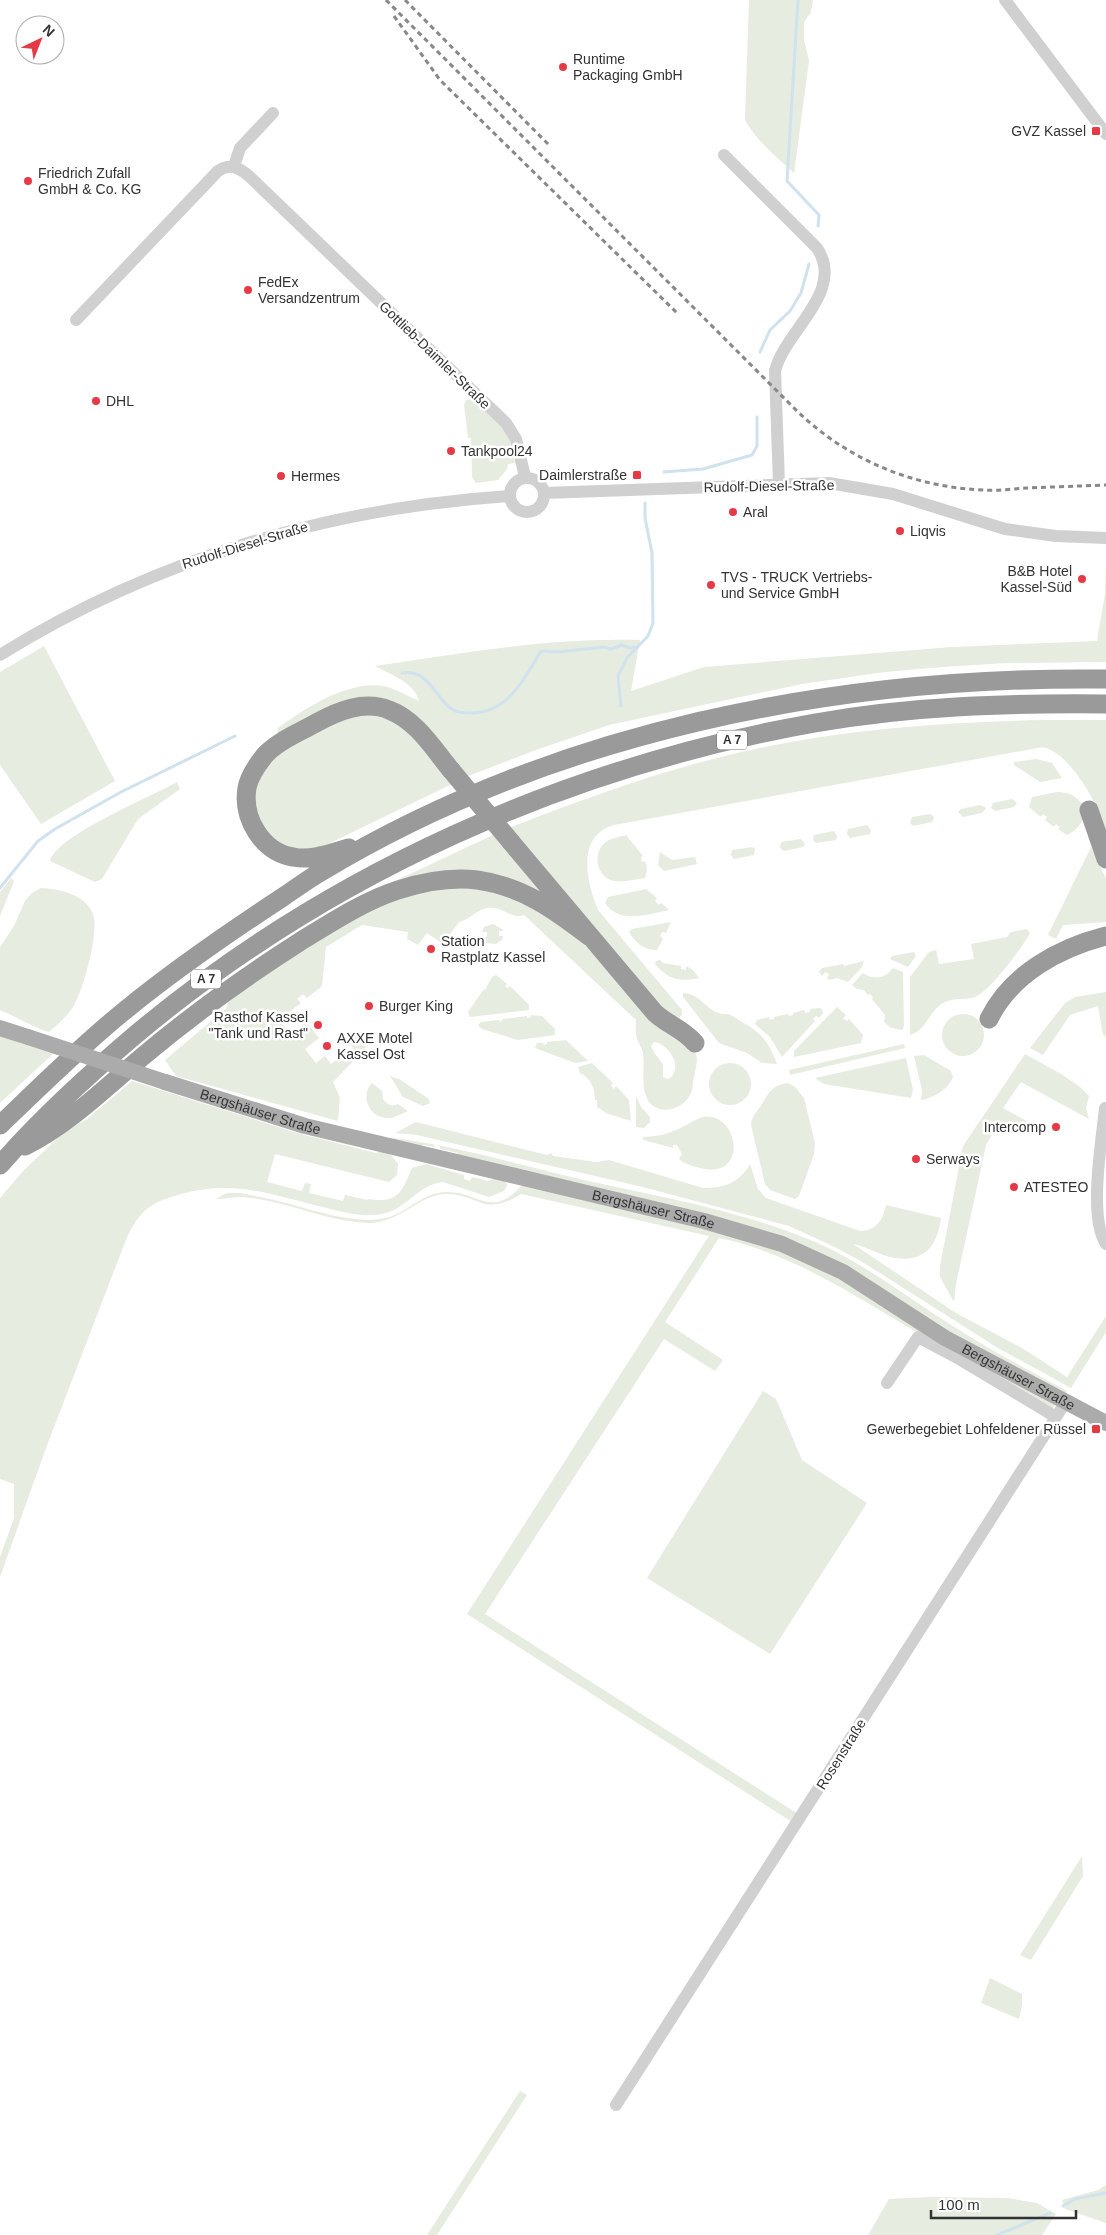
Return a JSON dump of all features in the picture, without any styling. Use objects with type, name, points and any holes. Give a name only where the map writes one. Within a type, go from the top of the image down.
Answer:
[{"type":"highway","name":"A 7","points":[[0,1125],[114,1020],[176,970],[319,873],[386,837],[479,793],[555,763],[659,731],[762,708],[830,696],[935,684],[989,680],[1106,679]]},
{"type":"highway","name":"A 7","points":[[5,1160],[91,1073],[185,994],[227,964],[308,912],[368,877],[483,821],[588,781],[660,758],[721,742],[816,723],[933,708],[1038,704],[1106,704]]},
{"type":"highway","points":[[386,837],[318,857],[293,857],[283,854],[264,840],[250,820],[246,805],[250,779],[267,754],[278,744],[333,714],[364,706],[389,710],[411,724],[656,1013],[668,1023],[687,1033],[695,1043]]},
{"type":"highway","points":[[1089,810],[1106,859]]},
{"type":"highway","points":[[5,1160],[42,1137],[90,1102],[149,1051],[231,988],[311,934],[386,894],[422,884],[450,880],[475,880],[494,884],[525,894],[545,904],[590,937]]},
{"type":"highway","points":[[989,1019],[1004,996],[1041,963],[1072,946],[1106,936]]},
{"type":"main road","name":"Bergshäuser Straße","points":[[0,1028],[305,1126],[704,1221],[775,1242],[813,1257],[843,1272],[945,1338],[1106,1423]]},
{"type":"street","points":[[1005,0],[1106,134]]},
{"type":"street","points":[[76,320],[218,171],[223,167],[234,166],[240,148],[273,113]]},
{"type":"street","points":[[724,155],[817,248],[825,266],[825,278],[819,296],[781,355],[775,371],[779,484]]},
{"type":"street","name":"Gottlieb-Daimler-Straße","points":[[234,166],[249,176],[506,423],[516,439],[525,477]]},
{"type":"street","points":[[525,477],[538,481],[544,493],[542,504],[528,512],[514,506],[509,496],[514,483],[525,477]]},
{"type":"street","name":"Rudolf-Diesel-Straße","points":[[544,493],[829,483],[893,494],[1005,529],[1056,536],[1106,538]]},
{"type":"street","name":"Rudolf-Diesel-Straße","points":[[0,655],[63,619],[114,594],[187,563],[250,542],[307,526],[375,511],[449,501],[509,496]]},
{"type":"street","points":[[1105,1108],[1097,1189],[1099,1225],[1106,1244]]},
{"type":"street","name":"Bergshäuser Straße","points":[[888,1383],[918,1337],[962,1360],[1056,1417]]},
{"type":"street","name":"Rosenstraße","points":[[616,2105],[1065,1403]]},
{"type":"shaded area","points":[[749,0],[813,0],[811,12],[804,22],[804,40],[809,61],[794,173],[761,142],[745,120]]},
{"type":"shaded area","points":[[466,400],[476,400],[503,427],[510,439],[515,463],[508,464],[507,469],[498,480],[476,483],[472,477],[471,438],[468,438],[464,405]]},
{"type":"shaded area","points":[[1106,560],[1106,662],[1006,663],[942,667],[885,672],[802,684],[609,725],[533,751],[466,777],[391,704],[277,738],[278,728],[301,712],[328,697],[356,687],[384,686],[419,701],[416,694],[407,684],[375,666],[540,643],[640,640],[631,691],[704,667],[952,647],[1097,641],[1105,594]]},
{"type":"shaded area","points":[[44,646],[115,781],[41,824],[0,765],[0,672]]},
{"type":"shaded area","points":[[364,714],[390,719],[413,736],[452,784],[324,846],[313,849],[294,849],[282,845],[272,838],[264,828],[255,805],[257,781],[263,770],[282,751],[309,735],[338,722]]},
{"type":"shaded area","points":[[1045,720],[1106,720],[1106,831],[1097,808],[1073,769],[1053,751],[1043,747],[614,825],[602,831],[594,839],[589,849],[587,861],[590,886],[598,910],[682,1010],[682,1015],[679,1017],[670,1018],[509,828],[640,780],[694,764],[761,748],[801,740],[882,729],[923,725]]},
{"type":"shaded area","points":[[1036,759],[1052,763],[1062,778],[1040,782],[1014,765],[1014,762]]},
{"type":"shaded area","points":[[177,782],[180,789],[138,819],[102,879],[95,882],[50,861],[56,851],[86,829]]},
{"type":"shaded area","points":[[1057,792],[1067,793],[1075,797],[1083,809],[1084,816],[1081,823],[1067,835],[1058,829],[1060,827],[1056,824],[1054,827],[1045,820],[1047,817],[1043,814],[1041,817],[1029,807],[1032,797]]},
{"type":"shaded area","points":[[1012,799],[1017,803],[1014,807],[995,811],[991,808],[993,803]]},
{"type":"shaded area","points":[[980,805],[986,808],[982,813],[963,817],[958,812],[961,809]]},
{"type":"shaded area","points":[[930,814],[934,817],[932,822],[913,826],[910,823],[912,817]]},
{"type":"shaded area","points":[[867,825],[871,830],[870,834],[850,838],[847,834],[848,829]]},
{"type":"shaded area","points":[[834,831],[837,836],[836,840],[816,843],[813,840],[814,835]]},
{"type":"shaded area","points":[[495,834],[543,892],[540,895],[393,882]]},
{"type":"shaded area","points":[[626,835],[643,856],[641,857],[642,862],[645,861],[647,869],[645,878],[625,881],[608,879],[599,869],[599,851],[607,841]]},
{"type":"shaded area","points":[[801,839],[805,844],[803,847],[784,851],[780,848],[781,842]]},
{"type":"shaded area","points":[[752,847],[755,849],[754,855],[734,859],[731,855],[732,850]]},
{"type":"shaded area","points":[[1091,847],[1106,879],[1106,922],[1063,925],[1056,939],[1048,935]]},
{"type":"shaded area","points":[[660,852],[672,860],[695,857],[697,864],[664,871],[658,865]]},
{"type":"shaded area","points":[[11,878],[14,881],[0,916],[0,892]]},
{"type":"shaded area","points":[[455,885],[516,896],[579,939],[622,986],[690,1042],[697,1060],[689,1097],[685,1102],[673,1109],[666,1110],[654,1107],[646,1096],[643,1080],[643,1053],[637,1040],[636,1020],[524,915],[517,916],[494,908],[484,909],[459,922],[447,938],[444,937],[440,942],[427,933],[418,945],[407,939],[408,932],[362,925],[326,947],[322,986],[307,998],[303,994],[297,999],[301,1003],[279,1020],[290,1035],[306,1022],[319,1038],[305,1049],[316,1063],[325,1056],[331,1064],[353,1048],[347,1039],[354,1033],[368,1035],[365,1049],[333,1082],[340,1098],[338,1121],[176,1076],[165,1060],[227,1008],[228,999],[284,962],[365,913],[409,893]],"holes":[[[654,1042],[670,1052],[675,1064],[673,1075],[668,1079],[663,1077],[663,1064],[651,1046]]]},
{"type":"shaded area","points":[[41,888],[64,891],[78,897],[89,907],[95,922],[89,963],[75,1003],[64,1019],[49,1032],[0,1010],[0,947],[14,926],[25,901],[32,893]]},
{"type":"shaded area","points":[[646,889],[657,898],[655,901],[659,905],[661,903],[669,910],[626,916],[611,910],[605,903],[608,897]]},
{"type":"shaded area","points":[[671,922],[666,933],[662,932],[660,936],[663,939],[657,950],[648,949],[640,945],[629,932],[632,929]]},
{"type":"shaded area","points":[[493,924],[502,929],[503,931],[499,931],[499,936],[503,936],[502,940],[496,944],[486,943],[483,937],[487,937],[487,932],[482,932],[484,927]]},
{"type":"shaded area","points":[[1027,929],[1030,933],[1026,940],[989,987],[975,997],[943,1003],[935,1010],[920,1030],[910,1035],[910,977],[929,952],[936,950],[939,964],[974,959],[971,944],[1007,937],[1011,932]]},
{"type":"shaded area","points":[[914,952],[916,956],[908,967],[890,959],[892,956]]},
{"type":"shaded area","points":[[660,960],[663,963],[681,966],[681,969],[686,970],[686,966],[693,970],[699,978],[680,980],[670,977],[655,964],[656,961]]},
{"type":"shaded area","points":[[864,961],[862,967],[848,982],[837,978],[829,980],[827,979],[829,974],[825,972],[822,976],[819,972],[822,968],[843,964],[844,966]]},
{"type":"shaded area","points":[[893,968],[903,972],[904,1026],[902,1030],[891,1028],[884,1022],[885,1015],[872,999],[873,997],[864,990],[857,989],[852,985],[863,973],[876,978],[887,974]]},
{"type":"shaded area","points":[[496,975],[507,984],[505,986],[508,988],[510,986],[529,1005],[529,1010],[470,1017],[468,1012],[485,990],[492,977]]},
{"type":"shaded area","points":[[1106,992],[1106,1037],[1103,1035],[1098,1006],[1070,1015],[1043,1055],[1030,1048],[1065,1003],[1075,997]]},
{"type":"shaded area","points":[[683,993],[696,997],[716,1012],[729,1014],[759,1033],[773,1053],[777,1064],[762,1063],[747,1053],[719,1043],[683,997]]},
{"type":"shaded area","points":[[837,1007],[846,1015],[843,1018],[847,1021],[849,1019],[863,1035],[861,1043],[794,1057],[794,1051]]},
{"type":"shaded area","points":[[810,1009],[822,1009],[823,1013],[819,1018],[816,1016],[813,1019],[815,1021],[782,1057],[770,1037],[755,1024],[757,1020],[769,1017],[770,1020],[774,1019],[774,1017],[788,1014],[789,1016],[804,1010],[805,1013],[810,1012]]},
{"type":"shaded area","points":[[967,1014],[975,1017],[981,1023],[984,1035],[981,1047],[975,1053],[959,1056],[951,1053],[945,1047],[942,1031],[945,1023],[951,1017]]},
{"type":"shaded area","points":[[531,1015],[542,1016],[555,1029],[555,1035],[518,1040],[482,1029],[478,1025],[481,1022],[499,1020],[500,1022],[503,1019],[527,1016],[527,1018],[531,1017]]},
{"type":"shaded area","points":[[0,1034],[54,1053],[0,1103]]},
{"type":"shaded area","points":[[566,1040],[588,1061],[575,1063],[535,1048],[537,1043],[543,1043],[544,1045],[547,1042]]},
{"type":"shaded area","points":[[904,1044],[905,1048],[790,1075],[789,1070]]},
{"type":"shaded area","points":[[1025,1054],[1061,1074],[1080,1087],[1089,1096],[1086,1108],[1089,1119],[1021,1082],[1003,1108],[1043,1130],[998,1124],[986,1145],[956,1284],[954,1302],[940,1277],[940,1266],[963,1146]]},
{"type":"shaded area","points":[[924,1055],[951,1071],[953,1077],[940,1092],[921,1100],[922,1090],[914,1056]]},
{"type":"shaded area","points":[[906,1058],[913,1090],[911,1098],[824,1084],[815,1078]]},
{"type":"shaded area","points":[[592,1063],[613,1083],[611,1086],[614,1089],[616,1086],[629,1100],[631,1121],[606,1113],[597,1107],[592,1084],[580,1073],[578,1067]]},
{"type":"shaded area","points":[[734,1063],[742,1066],[748,1072],[751,1084],[748,1096],[742,1102],[726,1105],[718,1102],[712,1096],[709,1080],[712,1072],[718,1066]]},
{"type":"shaded area","points":[[390,1076],[399,1079],[429,1099],[430,1103],[423,1106],[403,1097]]},
{"type":"shaded area","points":[[132,1081],[297,1133],[376,1153],[381,1151],[391,1155],[398,1164],[397,1175],[389,1182],[275,1154],[267,1182],[302,1191],[305,1183],[311,1184],[309,1193],[343,1201],[345,1195],[367,1200],[386,1200],[402,1190],[412,1168],[426,1164],[464,1175],[464,1179],[470,1181],[472,1177],[488,1181],[498,1177],[505,1181],[507,1185],[504,1191],[489,1197],[443,1182],[434,1184],[393,1210],[383,1214],[372,1215],[348,1213],[253,1190],[236,1188],[200,1190],[181,1194],[148,1208],[142,1213],[127,1237],[46,1448],[0,1577],[0,1557],[14,1518],[14,1484],[0,1479],[0,1198],[24,1170],[63,1133],[87,1119]]},
{"type":"shaded area","points":[[372,1083],[382,1091],[383,1099],[386,1103],[390,1105],[398,1104],[408,1111],[389,1118],[375,1113],[370,1109],[366,1099],[368,1088]]},
{"type":"shaded area","points":[[788,1083],[795,1087],[804,1098],[815,1143],[814,1154],[799,1196],[795,1199],[770,1190],[765,1184],[751,1125],[754,1116],[769,1093],[775,1087]]},
{"type":"shaded area","points":[[636,1096],[641,1107],[650,1117],[650,1122],[644,1128],[636,1127]]},
{"type":"shaded area","points":[[702,1117],[715,1118],[724,1124],[731,1133],[734,1145],[732,1156],[727,1165],[716,1169],[691,1166],[679,1159],[682,1154],[677,1145],[673,1145],[673,1148],[643,1140],[643,1137],[668,1133]]},
{"type":"shaded area","points":[[416,1122],[547,1155],[551,1153],[553,1156],[596,1162],[609,1160],[703,1188],[718,1187],[736,1180],[750,1164],[758,1189],[766,1198],[860,1231],[870,1229],[878,1224],[886,1205],[941,1218],[936,1238],[932,1245],[920,1256],[902,1259],[890,1257],[853,1244],[956,1313],[1022,1348],[1067,1377],[1106,1316],[1106,1332],[1071,1388],[998,1348],[864,1263],[837,1248],[789,1226],[643,1187],[417,1135],[395,1133]]},
{"type":"shaded area","points":[[393,1138],[417,1141],[465,1151],[706,1207],[796,1234],[858,1264],[940,1318],[1011,1361],[1067,1391],[1066,1393],[983,1354],[852,1271],[458,1155],[458,1153],[440,1149],[440,1146],[423,1145],[422,1147],[392,1140]]},
{"type":"shaded area","points":[[522,1185],[658,1214],[803,1257],[1055,1405],[1052,1409],[1046,1408],[812,1272],[767,1252],[719,1238],[665,1322],[723,1360],[715,1371],[664,1339],[485,1614],[798,1814],[792,1822],[467,1614],[709,1236],[521,1194],[508,1201],[490,1205],[457,1195],[436,1195],[400,1214],[380,1222],[369,1223],[337,1219],[258,1199],[242,1197],[216,1199],[227,1193],[241,1193],[332,1215],[372,1220],[392,1216],[426,1197],[438,1193],[457,1193],[493,1202],[502,1201]]},
{"type":"shaded area","points":[[763,1391],[776,1399],[802,1460],[867,1503],[770,1654],[647,1578]]},
{"type":"shaded area","points":[[1082,1856],[1083,1876],[1031,1960],[1020,1955]]},
{"type":"shaded area","points":[[990,1978],[1022,1994],[1019,2019],[981,2003]]},
{"type":"shaded area","points":[[520,2091],[527,2095],[437,2235],[427,2235]]},
{"type":"shaded area","points":[[1106,2185],[1106,2223],[1065,2209],[1062,2200],[1098,2190]]},
{"type":"shaded area","points":[[929,2197],[1008,2198],[1037,2203],[1056,2214],[1042,2235],[868,2235],[889,2199]]},
{"type":"waterway","points":[[798,0],[787,181],[819,215],[818,226]]},
{"type":"waterway","points":[[760,352],[770,330],[790,311],[801,293],[809,264]]},
{"type":"waterway","points":[[664,472],[703,469],[752,455],[757,446],[757,417]]},
{"type":"waterway","points":[[621,706],[618,676],[627,658],[648,636],[653,623],[652,553],[645,518],[645,503]]},
{"type":"waterway","points":[[402,673],[410,672],[417,674],[429,683],[452,709],[471,713],[484,711],[505,701],[521,683],[541,651],[557,652],[604,647],[611,649],[622,645],[630,648],[638,647]]},
{"type":"waterway","points":[[0,888],[38,841],[55,829],[121,792],[235,736]]},
{"type":"waterway","points":[[1063,2206],[1075,2199],[1106,2193]]},
{"type":"waterway","points":[[997,2235],[1050,2213]]},
{"type":"railway","points":[[386,0],[797,411],[838,444],[860,457],[907,477],[957,488],[994,490],[1106,485]]},
{"type":"railway","points":[[405,0],[549,145]]},
{"type":"railway","points":[[394,16],[440,80],[677,313]]},
{"type":"place","name":"Runtime Packaging GmbH","points":[[563,67]]},
{"type":"place","name":"GVZ Kassel","points":[[1096,131]]},
{"type":"place","name":"Friedrich Zufall GmbH & Co. KG","points":[[28,181]]},
{"type":"place","name":"FedEx Versandzentrum","points":[[248,290]]},
{"type":"place","name":"DHL","points":[[96,401]]},
{"type":"place","name":"Tankpool24","points":[[451,451]]},
{"type":"place","name":"Daimlerstraße","points":[[637,475]]},
{"type":"place","name":"Hermes","points":[[281,476]]},
{"type":"place","name":"Aral","points":[[733,512]]},
{"type":"place","name":"Liqvis","points":[[900,531]]},
{"type":"place","name":"B&B Hotel Kassel-Süd","points":[[1082,579]]},
{"type":"place","name":"TVS - TRUCK Vertriebs- und Service GmbH","points":[[711,585]]},
{"type":"place","name":"Station Rastplatz Kassel","points":[[431,949]]},
{"type":"place","name":"Burger King","points":[[369,1006]]},
{"type":"place","name":"Rasthof Kassel \"Tank und Rast\"","points":[[318,1025]]},
{"type":"place","name":"AXXE Motel Kassel Ost","points":[[327,1046]]},
{"type":"place","name":"Intercomp","points":[[1056,1127]]},
{"type":"place","name":"Serways","points":[[916,1159]]},
{"type":"place","name":"ATESTEO","points":[[1014,1187]]},
{"type":"place","name":"Gewerbegebiet Lohfeldener Rüssel","points":[[1096,1429]]}]
